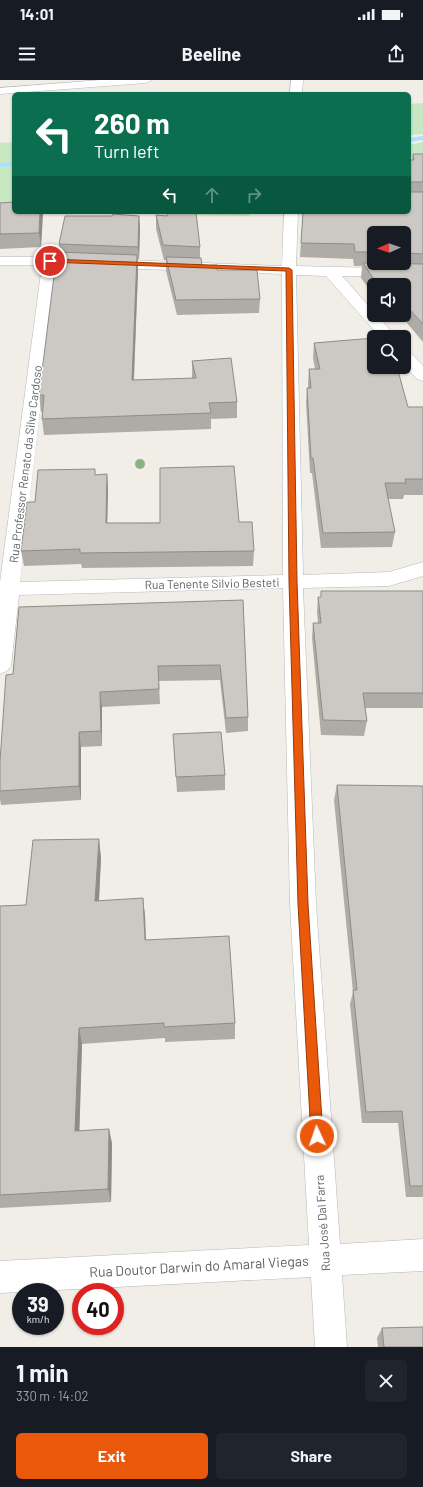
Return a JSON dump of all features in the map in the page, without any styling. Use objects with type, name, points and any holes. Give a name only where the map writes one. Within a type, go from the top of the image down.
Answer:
[{"type":"street","points":[[0,91],[146,80]]},
{"type":"street","points":[[296,92],[297,80]]},
{"type":"street","name":"Rua José Dal Farra","points":[[291,214],[289,270],[293,581],[303,904],[324,1259],[331,1347]]},
{"type":"street","points":[[0,261],[50,261],[330,272],[423,273]]},
{"type":"street","name":"Rua Professor Renato da Silva Cardoso","points":[[0,666],[5,588],[50,261]]},
{"type":"street","points":[[330,272],[382,330]]},
{"type":"street","points":[[411,363],[423,376]]},
{"type":"street","name":"Rua Tenente Silvio Besteti","points":[[5,588],[389,580],[423,569]]},
{"type":"street","name":"Rua Doutor Darwin do Amaral Viegas","points":[[0,1277],[423,1255]]},
{"type":"green space","points":[[423,103],[423,134],[411,135],[411,104]]},
{"type":"green space","points":[[12,142],[12,211],[0,211],[0,143]]},
{"type":"green space","points":[[423,142],[423,166],[411,173],[411,145]]},
{"type":"green space","points":[[148,214],[250,214],[249,216]]},
{"type":"building","points":[[413,154],[423,154],[423,182],[411,182],[411,160],[414,160]]},
{"type":"building","points":[[411,192],[423,192],[423,254],[411,253],[411,226],[367,226],[367,252],[355,252],[354,244],[301,243],[303,214],[411,214]]},
{"type":"building","points":[[12,202],[12,214],[40,214],[39,233],[0,234],[0,203]]},
{"type":"building","points":[[113,214],[139,216],[138,247],[59,244],[65,216],[112,216]]},
{"type":"building","points":[[167,214],[196,214],[200,247],[163,245],[156,215],[167,216]]},
{"type":"building","points":[[57,252],[137,255],[132,380],[196,378],[192,361],[231,358],[237,402],[209,403],[211,413],[42,419],[44,395],[39,395]]},
{"type":"building","points":[[166,257],[201,258],[202,266],[217,265],[217,270],[257,270],[260,299],[176,300]]},
{"type":"building","points":[[363,263],[367,263],[367,269]]},
{"type":"building","points":[[411,264],[423,264],[423,324],[411,311],[411,278],[373,278],[368,270],[411,270]]},
{"type":"building","points":[[367,339],[367,374],[399,374],[408,407],[423,407],[423,479],[405,479],[406,483],[385,483],[395,532],[323,533],[313,458],[311,458],[307,388],[311,388],[309,369],[320,369],[314,343]]},
{"type":"building","points":[[234,466],[239,522],[252,522],[254,551],[80,553],[80,549],[21,551],[27,502],[35,502],[38,470],[95,469],[95,475],[107,474],[106,523],[160,523],[160,468]]},
{"type":"building","points":[[321,591],[423,591],[423,693],[363,693],[367,721],[323,720],[313,623],[321,623],[318,597],[321,597]]},
{"type":"building","points":[[243,600],[248,717],[226,718],[220,665],[158,666],[159,689],[100,692],[101,731],[79,732],[79,786],[0,791],[0,761],[6,675],[13,674],[19,607]]},
{"type":"building","points":[[221,732],[225,775],[176,777],[173,734]]},
{"type":"building","points":[[337,785],[423,786],[423,1186],[410,1186],[402,1111],[366,1112],[353,990],[357,990]]},
{"type":"building","points":[[99,839],[95,901],[143,898],[145,940],[229,936],[235,1023],[164,1027],[164,1023],[79,1028],[75,1131],[109,1129],[108,1189],[0,1195],[0,906],[26,905],[33,840]]},
{"type":"building","points":[[423,1327],[423,1347],[384,1347],[382,1328]]},
{"type":"waterway","points":[[411,140],[423,138]]},
{"type":"waterway","points":[[0,165],[12,164]]},
{"type":"route","points":[[50,261],[289,270],[293,581],[303,904],[317,1136]]}]
